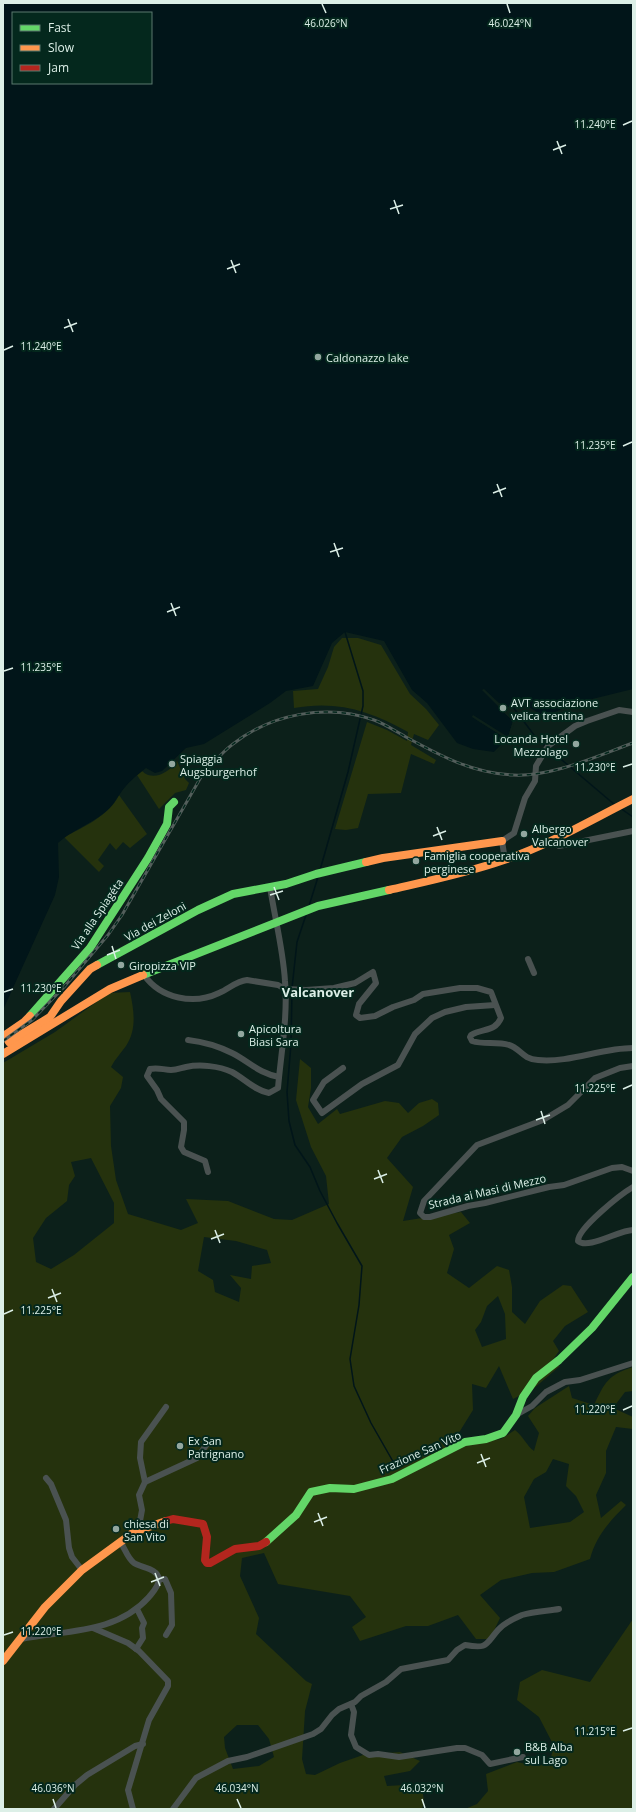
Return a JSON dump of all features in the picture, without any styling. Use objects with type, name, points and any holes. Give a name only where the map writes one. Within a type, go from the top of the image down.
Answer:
[{"type":"street","points":[[505,860],[502,842],[514,833],[525,798],[535,781],[536,766],[547,748],[575,726],[586,721],[619,710],[633,712]]},
{"type":"street","points":[[3,1054],[50,1027],[110,988],[144,974],[318,906],[471,871],[505,860],[553,839],[633,798]]},
{"type":"street","name":"Via alla Spiagéta","points":[[50,1017],[9,1042],[5,1035],[24,1022],[90,948],[148,858],[167,824],[169,807],[174,802]]},
{"type":"street","points":[[553,839],[559,846],[633,832]]},
{"type":"street","name":"Via dei Zeloni","points":[[50,1017],[61,1001],[90,969],[198,910],[234,894],[270,887],[383,858],[502,842]]},
{"type":"street","points":[[208,1172],[205,1161],[184,1152],[180,1147],[184,1130],[184,1122],[161,1099],[157,1090],[148,1078],[148,1072],[150,1069],[157,1067],[163,1070],[171,1070],[200,1066],[223,1069],[247,1081],[255,1088],[269,1093],[278,1088],[286,1005],[289,989],[270,887]]},
{"type":"street","points":[[528,959],[534,973]]},
{"type":"street","points":[[144,974],[150,982],[169,994],[188,999],[207,998],[220,993],[235,983],[247,980],[278,985],[289,989],[334,988],[355,983],[373,972],[376,983],[356,1009],[356,1015],[360,1018],[375,1016],[393,1007],[414,1000],[423,994],[460,988],[477,988],[489,991],[501,1018],[497,1025],[491,1029],[471,1035],[470,1040],[487,1044],[509,1045],[526,1057],[538,1060],[571,1058],[633,1048]]},
{"type":"street","points":[[343,1068],[324,1082],[313,1100],[322,1113],[356,1087],[398,1064],[415,1034],[432,1018],[445,1012],[466,1007],[495,1005]]},
{"type":"street","points":[[50,1017],[50,1027]]},
{"type":"street","points":[[188,1040],[214,1044],[233,1054],[262,1073],[279,1077]]},
{"type":"street","name":"Strada ai Masi di Mezzo","points":[[633,1066],[620,1068],[595,1078],[568,1105],[543,1120],[476,1145],[421,1204],[420,1213],[424,1217],[430,1217],[468,1206],[549,1187],[564,1185],[612,1168],[622,1167],[633,1171]]},
{"type":"street","points":[[633,1187],[599,1213],[582,1232],[578,1241],[590,1243],[618,1232],[633,1230]]},
{"type":"street","points":[[516,1415],[523,1397],[536,1378],[559,1360],[592,1328],[633,1277]]},
{"type":"street","points":[[516,1415],[532,1406],[546,1392],[565,1382],[580,1380],[633,1363]]},
{"type":"street","points":[[3,1661],[19,1642],[31,1622],[82,1570],[121,1543],[134,1532],[140,1521],[142,1510],[139,1495],[145,1482],[140,1458],[141,1442],[166,1407]]},
{"type":"street","name":"Frazione San Vito","points":[[134,1532],[173,1519],[203,1524],[206,1530],[207,1538],[205,1560],[207,1563],[210,1563],[235,1549],[259,1546],[268,1541],[296,1515],[311,1492],[330,1488],[354,1489],[392,1479],[465,1442],[486,1439],[503,1433],[516,1415]]},
{"type":"street","points":[[145,1482],[197,1458],[207,1444]]},
{"type":"street","points":[[46,1478],[51,1484],[66,1520],[70,1553],[82,1570]]},
{"type":"street","points":[[19,1642],[93,1628],[128,1616],[137,1609],[157,1587],[159,1579],[156,1573],[133,1563],[121,1543]]},
{"type":"street","points":[[159,1579],[165,1579],[171,1593],[172,1625],[166,1635]]},
{"type":"street","points":[[136,1650],[143,1638],[142,1628],[144,1623],[137,1609]]},
{"type":"street","points":[[172,1809],[196,1778],[228,1761],[247,1757],[313,1734],[321,1729],[339,1709],[351,1704],[367,1692],[386,1682],[401,1669],[448,1660],[457,1650],[465,1645],[478,1647],[489,1642],[498,1629],[522,1615],[559,1609]]},
{"type":"street","points":[[93,1628],[128,1643],[168,1681],[168,1686],[149,1720],[128,1790],[133,1809]]},
{"type":"street","points":[[351,1704],[354,1712],[351,1735],[356,1747],[369,1755],[378,1754],[399,1757],[457,1748],[471,1750],[482,1755],[490,1764],[523,1757]]},
{"type":"street","points":[[54,1809],[75,1785],[87,1775],[135,1746],[143,1744]]},
{"type":"green space","points":[[342,638],[358,638],[381,645],[410,694],[426,709],[439,725],[428,740],[414,734],[411,745],[436,760],[434,764],[411,754],[401,793],[368,794],[358,828],[346,830],[335,829],[367,722],[387,730],[407,741],[408,732],[381,718],[353,709],[325,705],[294,708],[293,691],[318,689],[328,667],[334,647]]},
{"type":"green space","points":[[177,761],[185,779],[189,783],[186,790],[175,793],[159,809],[137,775],[142,771],[151,776],[156,776],[166,772]]},
{"type":"green space","points":[[119,795],[147,834],[130,848],[123,842],[116,850],[110,843],[98,860],[104,866],[99,872],[64,837],[102,815],[115,802]]},
{"type":"green space","points":[[130,992],[133,1006],[134,1020],[132,1033],[126,1046],[111,1067],[123,1077],[121,1088],[110,1106],[111,1146],[116,1180],[128,1214],[181,1230],[198,1223],[186,1199],[228,1201],[274,1219],[292,1220],[329,1204],[326,1176],[311,1147],[296,1100],[300,1059],[311,1068],[311,1088],[308,1107],[318,1124],[337,1109],[340,1114],[385,1101],[399,1103],[408,1113],[419,1103],[432,1099],[438,1103],[439,1115],[423,1126],[402,1137],[387,1158],[413,1187],[403,1221],[461,1212],[470,1223],[449,1235],[454,1249],[447,1273],[469,1288],[497,1266],[509,1270],[512,1287],[512,1312],[525,1324],[540,1301],[563,1285],[571,1286],[588,1312],[565,1326],[553,1341],[559,1351],[550,1364],[560,1366],[533,1389],[513,1399],[499,1366],[486,1388],[472,1384],[473,1410],[450,1447],[501,1439],[515,1430],[534,1451],[539,1433],[528,1416],[535,1408],[569,1386],[572,1398],[594,1405],[601,1390],[608,1380],[618,1373],[633,1367],[633,1391],[625,1392],[613,1408],[633,1417],[633,1429],[616,1427],[606,1451],[606,1473],[596,1495],[601,1518],[621,1501],[626,1505],[609,1523],[600,1536],[590,1559],[554,1572],[532,1573],[501,1580],[480,1595],[500,1618],[490,1639],[476,1639],[458,1615],[428,1626],[406,1626],[360,1641],[352,1627],[366,1617],[350,1596],[278,1584],[264,1553],[242,1558],[240,1576],[259,1618],[256,1634],[306,1681],[312,1684],[305,1711],[302,1759],[306,1774],[315,1775],[340,1763],[363,1755],[400,1752],[420,1761],[410,1771],[384,1776],[387,1786],[405,1785],[422,1788],[424,1801],[422,1809],[3,1809],[3,1063],[55,1032],[109,993]],"holes":[[[91,1158],[114,1203],[114,1223],[74,1255],[51,1269],[36,1262],[33,1238],[46,1218],[67,1201],[69,1185],[75,1176],[71,1162]],[[204,1237],[236,1241],[267,1250],[271,1263],[252,1266],[251,1279],[230,1275],[241,1288],[239,1302],[215,1292],[213,1280],[198,1271]],[[498,1296],[505,1314],[506,1339],[482,1347],[475,1330],[481,1322],[487,1306]],[[553,1459],[569,1464],[566,1486],[576,1496],[584,1512],[570,1522],[530,1528],[524,1497],[534,1479],[546,1472]],[[237,1725],[258,1725],[269,1739],[274,1757],[259,1766],[233,1769],[225,1748],[224,1737]]]},
{"type":"green space","points":[[633,1619],[633,1809],[465,1809],[477,1804],[488,1791],[486,1774],[517,1762],[535,1766],[549,1764],[554,1746],[539,1717],[517,1700],[520,1682],[542,1670],[590,1682]]},
{"type":"shaded area","name":"Caldonazzo lake","points":[[3,3],[633,3],[633,689],[572,704],[545,717],[524,704],[511,708],[499,703],[498,707],[513,721],[508,737],[472,717],[507,739],[494,752],[473,749],[457,743],[427,703],[412,690],[384,641],[345,632],[332,643],[313,686],[286,691],[270,703],[204,744],[186,748],[162,771],[155,773],[146,768],[129,783],[107,811],[58,843],[59,877],[55,895],[3,1010]]},
{"type":"pier","points":[[484,689],[499,703],[511,708],[512,710],[500,706],[515,720],[509,740],[495,753],[494,752],[507,739],[472,717],[473,715],[508,737],[513,721],[482,690]]},
{"type":"waterway","points":[[320,870],[348,772],[363,706],[363,691],[345,632]]},
{"type":"waterway","points":[[513,707],[534,735],[546,747]]},
{"type":"waterway","points":[[549,749],[615,805]]},
{"type":"waterway","points":[[620,808],[633,817]]},
{"type":"waterway","points":[[309,906],[318,877]]},
{"type":"waterway","points":[[292,988],[297,942],[306,915]]},
{"type":"waterway","points":[[292,991],[291,1044],[287,1092],[289,1121],[295,1145],[310,1167],[320,1191],[362,1266],[359,1305],[350,1359],[354,1386],[371,1423],[395,1465]]},
{"type":"railway","points":[[3,1041],[32,1020],[64,987],[108,935],[122,915],[201,777],[216,759],[233,744],[264,725],[300,714],[337,712],[356,715],[374,720],[444,757],[470,767],[498,774],[513,775],[528,775],[559,769],[633,743]]},
{"type":"traffic: fast","points":[[30,1016],[90,948],[148,858],[167,824],[169,807],[174,802]]},
{"type":"traffic: fast","points":[[97,965],[198,910],[233,894],[286,884],[316,874],[366,862]]},
{"type":"traffic: fast","points":[[143,975],[318,906],[389,890]]},
{"type":"traffic: fast","points":[[266,1542],[296,1515],[311,1492],[330,1488],[354,1489],[392,1479],[465,1442],[486,1439],[503,1433],[516,1415],[523,1397],[536,1378],[559,1360],[592,1328],[633,1277]]},
{"type":"traffic: slow","points":[[389,890],[462,873],[521,854],[554,840],[633,799]]},
{"type":"traffic: slow","points":[[366,862],[383,858],[502,841]]},
{"type":"traffic: slow","points":[[30,1016],[5,1035],[9,1042],[50,1017],[61,1001],[90,969],[97,965]]},
{"type":"traffic: slow","points":[[3,1054],[110,989],[143,975]]},
{"type":"traffic: slow","points":[[3,1661],[45,1607],[82,1570],[134,1532],[166,1521]]},
{"type":"traffic: jam","points":[[166,1521],[173,1519],[203,1524],[207,1537],[205,1560],[207,1563],[210,1563],[235,1549],[259,1546],[266,1542]]},
{"type":"place","name":"Caldonazzo lake","points":[[318,357]]},
{"type":"place","name":"AVT associazione velica trentina","points":[[503,708]]},
{"type":"place","name":"Locanda Hotel Mezzolago","points":[[576,744]]},
{"type":"place","name":"Spiaggia Augsburgerhof","points":[[172,764]]},
{"type":"place","name":"Albergo Valcanover","points":[[524,834]]},
{"type":"place","name":"Famiglia cooperativa perginese","points":[[416,861]]},
{"type":"place","name":"Giropizza VIP","points":[[121,965]]},
{"type":"place","name":"Apicoltura Biasi Sara","points":[[241,1034]]},
{"type":"place","name":"Ex San Patrignano","points":[[180,1446]]},
{"type":"place","name":"chiesa di San Vito","points":[[116,1529]]},
{"type":"place","name":"B&B Alba sul Lago","points":[[517,1752]]},
{"type":"district","name":"Valcanover","points":[[318,992]]}]
